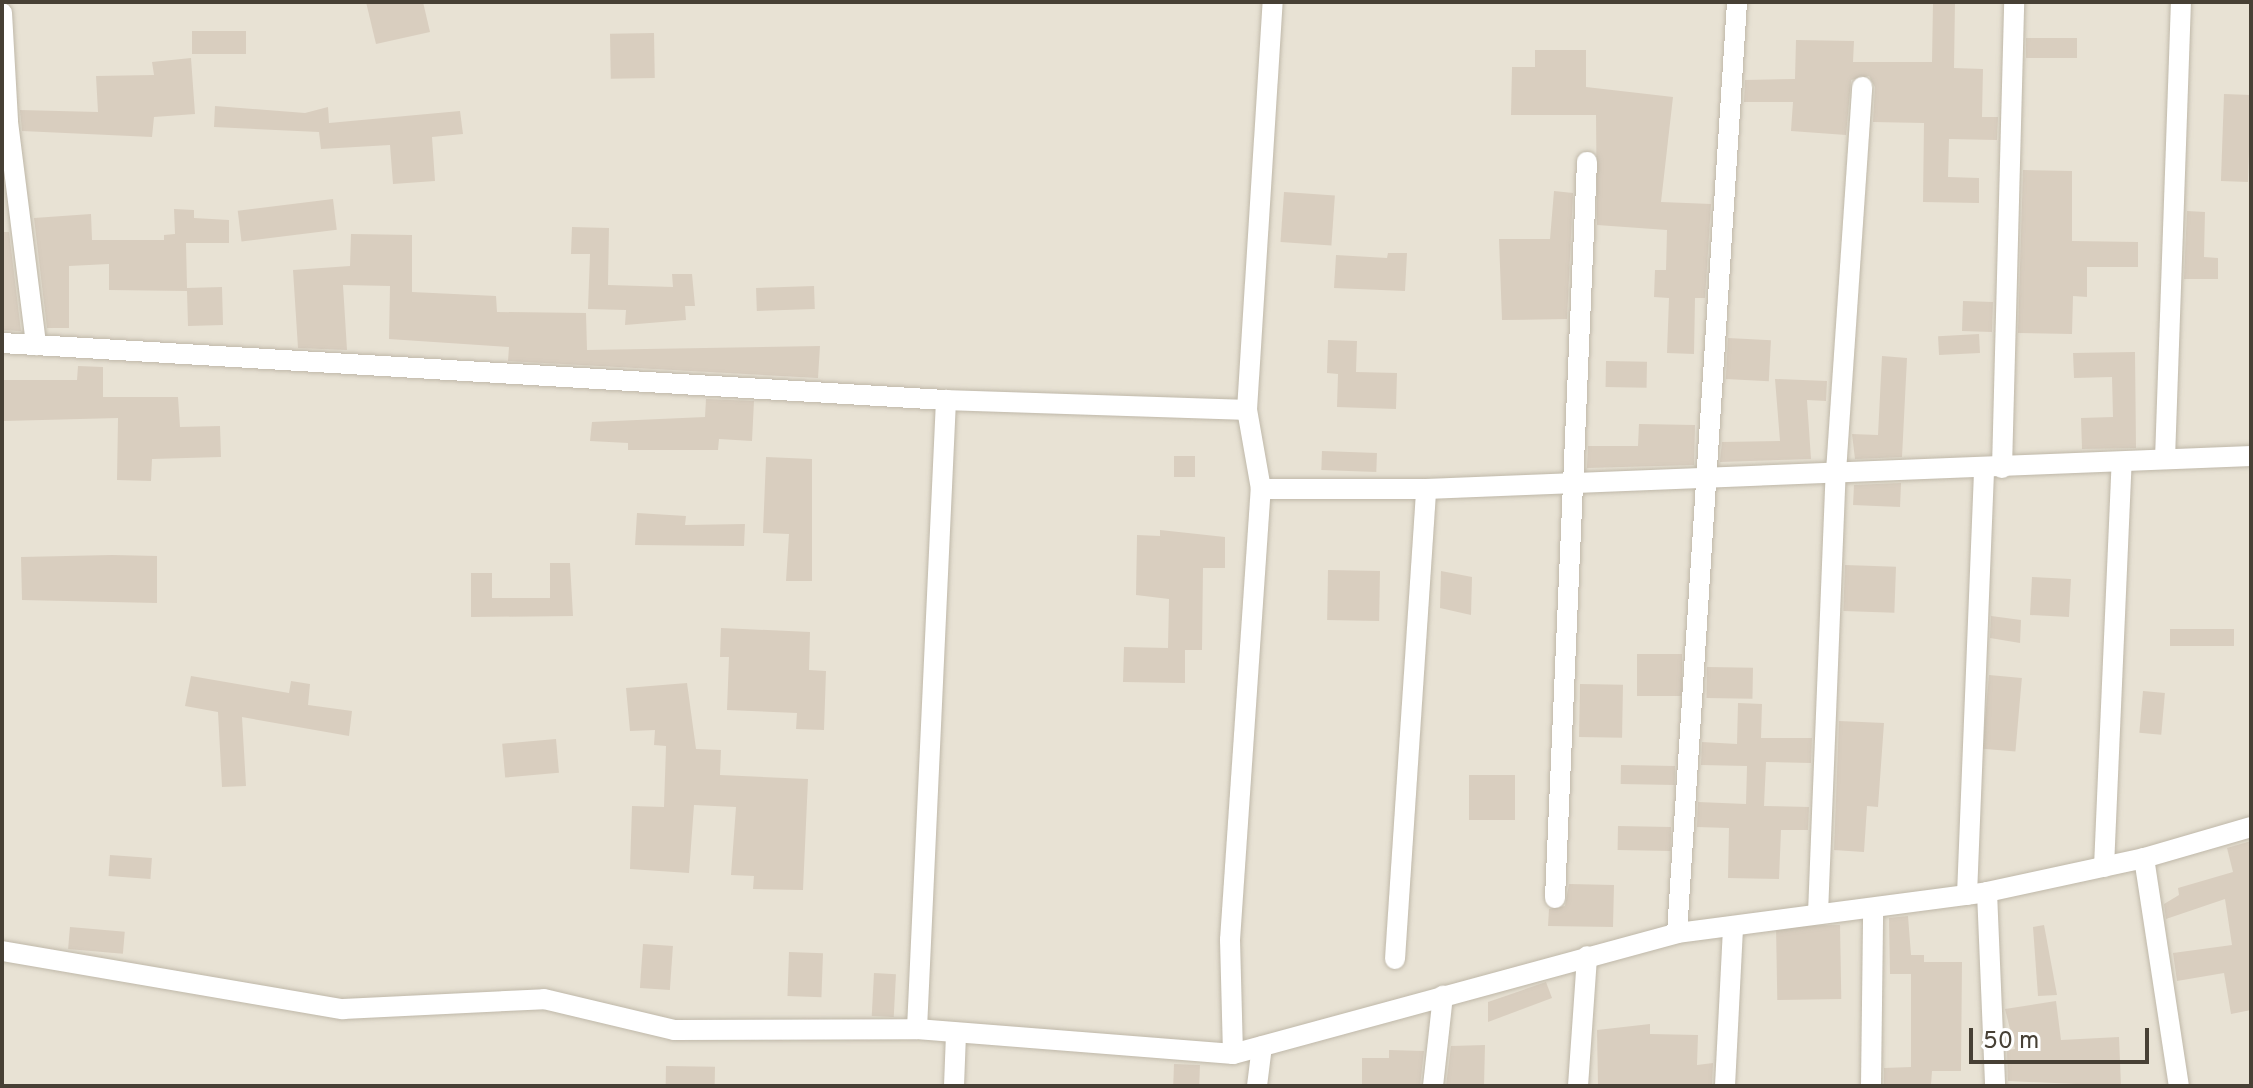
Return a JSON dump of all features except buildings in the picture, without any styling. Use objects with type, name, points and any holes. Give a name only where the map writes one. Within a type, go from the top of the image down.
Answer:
[{"type":"street","points":[[1233,1054],[1230,940],[1261,489],[1247,410],[1273,2]]},
{"type":"street","points":[[1677,933],[1677,864],[1708,477],[1737,2]]},
{"type":"street","points":[[1967,895],[1993,468],[2014,2]]},
{"type":"street","points":[[2165,459],[2181,2]]},
{"type":"street","points":[[2,13],[8,122],[36,345]]},
{"type":"street","points":[[1818,913],[1836,472],[1862,87]]},
{"type":"street","points":[[1555,898],[1569,481],[1587,162]]},
{"type":"street","points":[[2,343],[946,400],[1247,410]]},
{"type":"street","points":[[917,1029],[946,400]]},
{"type":"street","points":[[1261,489],[1426,489],[2251,456]]},
{"type":"street","points":[[2104,867],[2122,462]]},
{"type":"street","points":[[1395,959],[1426,489]]},
{"type":"street","points":[[2,951],[343,1009],[544,999],[674,1030],[917,1029],[1233,1054],[1677,933],[1733,929],[1818,913],[1873,910],[1987,892],[2144,858],[2251,827]]},
{"type":"street","points":[[2144,858],[2179,1086]]},
{"type":"street","points":[[1987,892],[1995,1086]]},
{"type":"street","points":[[1871,1086],[1873,910]]},
{"type":"street","points":[[1725,1086],[1733,929]]},
{"type":"street","points":[[1578,1086],[1587,956]]},
{"type":"street","points":[[1433,1086],[1443,996]]},
{"type":"street","points":[[954,1086],[956,1034]]},
{"type":"street","points":[[1257,1086],[1262,1046]]},
{"type":"shaded area","points":[[2,2],[2251,2],[2251,1086],[2,1086]]}]
